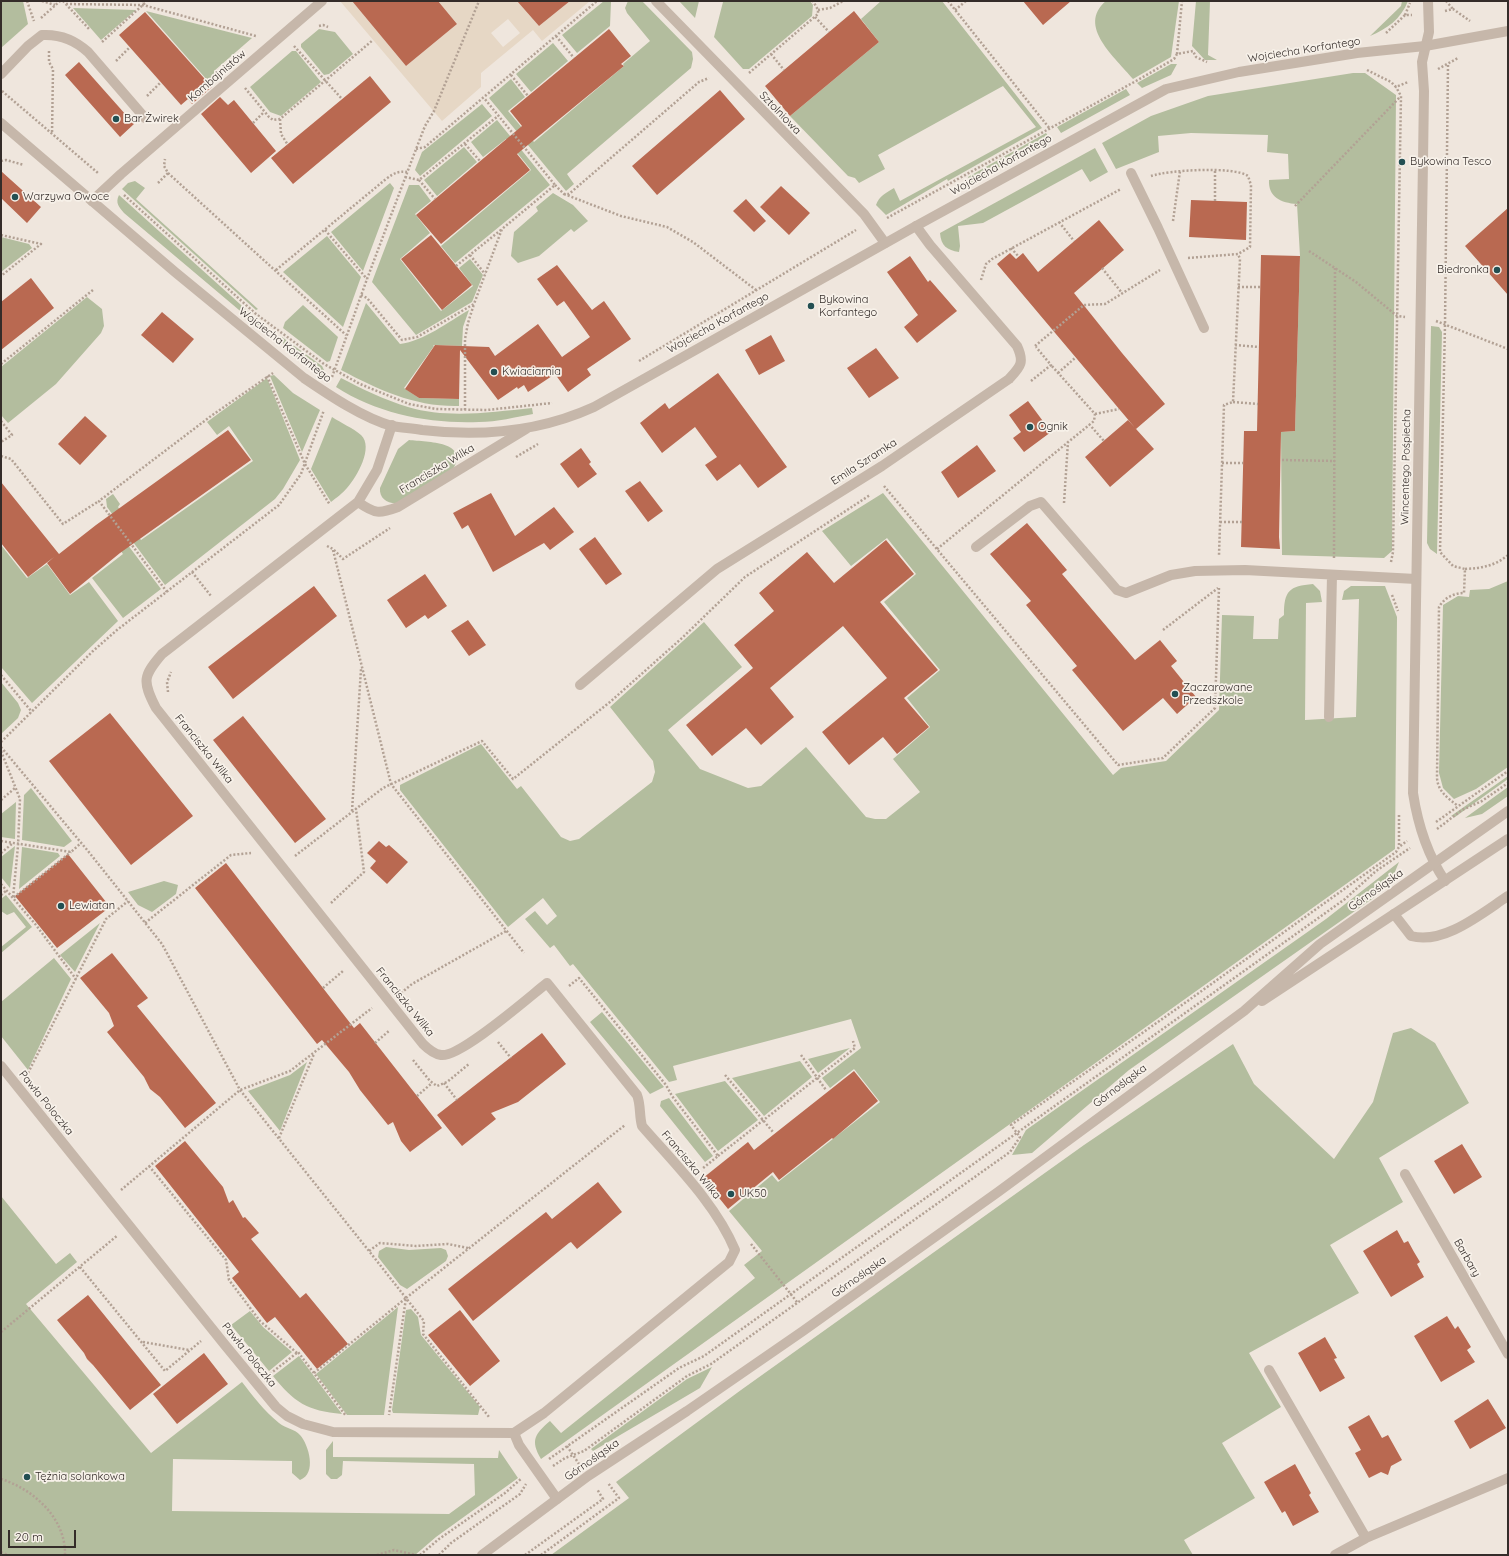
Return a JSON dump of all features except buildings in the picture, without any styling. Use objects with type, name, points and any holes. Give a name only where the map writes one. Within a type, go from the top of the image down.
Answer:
[{"type":"street","name":"Sztolniowa","points":[[656,1],[871,222],[885,243]]},
{"type":"street","name":"Wincentego Pośpiecha","points":[[1428,1],[1429,32],[1422,62],[1423,161],[1413,793],[1422,835],[1434,864],[1445,881]]},
{"type":"street","name":"Kombajnistów","points":[[92,201],[322,2]]},
{"type":"street","name":"Wojciecha Korfantego","points":[[1,123],[304,378],[355,410],[392,426],[447,433],[482,434],[526,429],[562,420],[594,407],[885,243],[1166,89],[1239,72],[1357,53],[1425,46],[1508,31]]},
{"type":"street","points":[[1,74],[28,46],[42,35],[63,37],[82,46],[145,118]]},
{"type":"street","points":[[1131,173],[1172,257],[1204,328]]},
{"type":"street","name":"Emila Szramka","points":[[580,685],[717,569],[882,466],[1009,379],[1016,372],[1022,363],[1021,355],[1017,346],[953,272],[916,226]]},
{"type":"street","name":"Franciszka Wilka","points":[[392,426],[377,470],[358,502],[162,654],[148,670],[147,690],[156,708],[423,1044],[432,1052],[442,1056],[464,1048],[547,983],[637,1095],[640,1102],[639,1117],[642,1126],[728,1232],[735,1250],[729,1262],[544,1412],[514,1433]]},
{"type":"street","name":"Franciszka Wilka","points":[[358,502],[370,511],[382,513],[398,507],[526,429]]},
{"type":"street","points":[[976,547],[1030,506],[1041,502],[1117,590],[1126,593],[1171,575],[1195,571],[1245,570],[1416,579]]},
{"type":"street","points":[[1329,717],[1332,575]]},
{"type":"street","name":"Górnośląska","points":[[482,1555],[598,1469],[687,1411],[823,1317],[998,1192],[1244,1011],[1320,944],[1508,811]]},
{"type":"street","name":"Górnośląska","points":[[1244,1011],[1277,992],[1508,839]]},
{"type":"street","points":[[1394,914],[1411,936],[1429,939],[1469,922],[1508,896]]},
{"type":"street","name":"Pawła Poloczka","points":[[1,1066],[255,1382],[287,1416],[303,1424],[333,1432],[514,1433]]},
{"type":"street","name":"Barbary","points":[[1405,1174],[1508,1354]]},
{"type":"street","points":[[1269,1370],[1366,1538]]},
{"type":"street","points":[[514,1433],[519,1446],[557,1499]]},
{"type":"street","points":[[1335,1555],[1366,1538],[1508,1478]]},
{"type":"path","points":[[27,1],[35,23]]},
{"type":"path","points":[[42,1],[55,5]]},
{"type":"path","points":[[101,43],[145,3],[143,1]]},
{"type":"path","points":[[335,371],[366,279],[416,148],[425,126],[434,111],[479,1]]},
{"type":"path","points":[[416,148],[425,147],[597,1]]},
{"type":"path","points":[[813,1],[818,10]]},
{"type":"path","points":[[818,10],[825,10],[843,1]]},
{"type":"path","points":[[948,1],[1050,128]]},
{"type":"path","points":[[955,10],[966,1]]},
{"type":"path","points":[[638,362],[881,215],[884,218],[889,218],[1167,64],[1174,59],[1177,54],[1182,1]]},
{"type":"path","points":[[1382,36],[1398,24],[1405,15],[1411,1]]},
{"type":"path","points":[[1446,1],[1463,17],[1474,22]]},
{"type":"path","points":[[66,4],[143,5],[263,38],[272,44]]},
{"type":"path","points":[[1405,15],[1453,9]]},
{"type":"path","points":[[745,76],[815,17],[818,10]]},
{"type":"path","points":[[815,17],[829,32]]},
{"type":"path","points":[[284,34],[342,99]]},
{"type":"path","points":[[50,35],[49,62],[53,69],[52,134]]},
{"type":"path","points":[[556,36],[574,58]]},
{"type":"path","points":[[244,87],[264,112],[273,120],[280,119],[373,40]]},
{"type":"path","points":[[116,61],[130,47]]},
{"type":"path","points":[[1177,54],[1194,51],[1196,57],[1209,63]]},
{"type":"path","points":[[771,54],[784,70]]},
{"type":"path","points":[[1396,87],[1423,76],[1462,56]]},
{"type":"path","points":[[1448,64],[1445,325],[1440,552],[1453,566],[1465,569],[1493,565],[1508,555]]},
{"type":"path","points":[[1363,69],[1391,82],[1401,96],[1394,552],[1391,559],[1389,588],[1400,616]]},
{"type":"path","points":[[511,74],[528,96]]},
{"type":"path","points":[[564,194],[568,194],[699,82],[708,78],[713,79]]},
{"type":"path","points":[[146,97],[161,82]]},
{"type":"path","points":[[1,91],[111,184],[256,314],[335,371],[377,392],[409,404],[436,409],[465,410],[554,403]]},
{"type":"path","points":[[1295,206],[1401,96]]},
{"type":"path","points":[[484,98],[564,194],[621,216],[667,227],[694,242],[756,290]]},
{"type":"path","points":[[253,123],[264,112]]},
{"type":"path","points":[[419,180],[498,116]]},
{"type":"path","points":[[280,119],[281,134],[288,144]]},
{"type":"path","points":[[464,143],[480,161]]},
{"type":"path","points":[[1,161],[6,160],[28,166]]},
{"type":"path","points":[[276,270],[386,178],[400,171],[407,172]]},
{"type":"path","points":[[1172,257],[1180,171]]},
{"type":"path","points":[[1035,346],[1084,305],[1105,304],[1172,257],[1238,254],[1250,247],[1250,180],[1248,176],[1239,172],[1180,171],[1161,173],[1148,177]]},
{"type":"path","points":[[1215,171],[1215,200]]},
{"type":"path","points":[[168,173],[347,336]]},
{"type":"path","points":[[405,177],[419,180],[435,199]]},
{"type":"path","points":[[456,266],[555,185]]},
{"type":"path","points":[[1059,222],[1074,241]]},
{"type":"path","points":[[465,410],[465,339],[468,323],[502,228]]},
{"type":"path","points":[[325,230],[366,279]]},
{"type":"path","points":[[1,234],[41,244],[1,276]]},
{"type":"path","points":[[1011,248],[1019,257]]},
{"type":"path","points":[[1309,251],[1361,286],[1397,316]]},
{"type":"path","points":[[1233,402],[1240,259],[1238,254]]},
{"type":"path","points":[[470,255],[485,274]]},
{"type":"path","points":[[1102,268],[1122,293]]},
{"type":"path","points":[[1334,558],[1336,461],[1335,268]]},
{"type":"path","points":[[1238,287],[1260,287]]},
{"type":"path","points":[[1,364],[93,290]]},
{"type":"path","points":[[361,295],[367,298],[404,341],[417,337],[474,304]]},
{"type":"path","points":[[1445,325],[1508,349]]},
{"type":"path","points":[[1235,345],[1259,347]]},
{"type":"path","points":[[1058,373],[1075,358]]},
{"type":"path","points":[[1051,365],[1095,414]]},
{"type":"path","points":[[1,456],[11,459],[63,524],[99,501],[267,376],[275,372]]},
{"type":"path","points":[[267,376],[305,464],[320,492],[331,507]]},
{"type":"path","points":[[884,486],[1118,765],[1163,758],[1215,708],[1224,405],[1233,402],[1258,404]]},
{"type":"path","points":[[1,742],[93,651],[279,505],[290,492],[305,464],[324,408]]},
{"type":"path","points":[[1095,414],[1119,409]]},
{"type":"path","points":[[937,549],[1094,421],[1095,414]]},
{"type":"path","points":[[1,421],[12,436],[1,442]]},
{"type":"path","points":[[1089,424],[1104,441]]},
{"type":"path","points":[[1064,502],[1068,442]]},
{"type":"path","points":[[514,458],[528,450]]},
{"type":"path","points":[[1282,460],[1336,461]]},
{"type":"path","points":[[1222,463],[1243,464]]},
{"type":"path","points":[[99,501],[167,592]]},
{"type":"path","points":[[1220,522],[1242,522]]},
{"type":"path","points":[[325,547],[333,549],[343,559],[368,541],[394,526]]},
{"type":"path","points":[[333,549],[391,784],[524,953]]},
{"type":"path","points":[[1219,555],[1227,556]]},
{"type":"path","points":[[1326,558],[1341,558]]},
{"type":"path","points":[[1384,559],[1391,559]]},
{"type":"path","points":[[1458,806],[1445,796],[1437,784],[1439,607],[1442,602],[1453,594],[1464,593],[1465,569]]},
{"type":"path","points":[[1163,630],[1219,588]]},
{"type":"path","points":[[352,812],[362,665]]},
{"type":"path","points":[[169,695],[167,682],[173,668]]},
{"type":"path","points":[[1,675],[32,712]]},
{"type":"path","points":[[290,850],[295,857],[356,808],[391,784],[482,741],[513,779],[610,702]]},
{"type":"path","points":[[1,747],[162,944],[240,1090],[424,1321],[423,1334],[490,1418]]},
{"type":"path","points":[[1,751],[20,798],[13,898]]},
{"type":"path","points":[[438,1555],[451,1543],[520,1494],[524,1486],[537,1472],[679,1368],[704,1356],[1346,899],[1376,871],[1458,806],[1508,771]]},
{"type":"path","points":[[420,1555],[439,1539],[505,1493],[514,1484],[565,1458],[584,1451],[687,1376],[711,1364],[1010,1152],[1020,1136],[1011,1125],[1182,1006],[1396,852],[1399,847],[1422,835],[1462,810],[1482,801],[1508,783]]},
{"type":"path","points":[[1,800],[15,788]]},
{"type":"path","points":[[319,913],[342,895],[364,872],[356,808]]},
{"type":"path","points":[[1399,810],[1399,847]]},
{"type":"path","points":[[1,841],[71,852]]},
{"type":"path","points":[[1,853],[13,843]]},
{"type":"path","points":[[13,898],[81,843]]},
{"type":"path","points":[[1,884],[76,979]]},
{"type":"path","points":[[1,895],[7,890]]},
{"type":"path","points":[[27,1075],[106,919],[128,902]]},
{"type":"path","points":[[389,1002],[412,984],[506,931]]},
{"type":"path","points":[[323,988],[343,971]]},
{"type":"path","points":[[120,1190],[240,1090],[290,1072],[372,1008]]},
{"type":"path","points":[[375,1043],[390,1030]]},
{"type":"path","points":[[498,1041],[511,1058]]},
{"type":"path","points":[[718,1156],[855,1048],[853,1041]]},
{"type":"path","points":[[279,1138],[315,1053]]},
{"type":"path","points":[[801,1055],[826,1090]]},
{"type":"path","points":[[725,1075],[773,1132]]},
{"type":"path","points":[[417,1096],[432,1083]]},
{"type":"path","points":[[444,1084],[457,1100]]},
{"type":"path","points":[[314,1373],[468,1248],[633,1119],[639,1117]]},
{"type":"path","points":[[150,1166],[226,1260],[229,1280],[260,1322],[297,1353],[298,1352],[347,1418],[342,1418]]},
{"type":"path","points":[[115,1184],[123,1194]]},
{"type":"path","points":[[1,1332],[130,1226]]},
{"type":"path","points":[[748,1240],[797,1302]]},
{"type":"path","points":[[369,1251],[380,1243],[416,1246],[448,1244],[468,1248]]},
{"type":"path","points":[[80,1267],[166,1371],[204,1338]]},
{"type":"path","points":[[389,1418],[406,1298]]},
{"type":"path","points":[[142,1342],[190,1350]]},
{"type":"path","points":[[268,1375],[297,1353]]},
{"type":"path","points":[[484,1418],[494,1418]]},
{"type":"path","points":[[541,1555],[619,1498],[584,1451]]},
{"type":"path","points":[[1,1479],[25,1489],[46,1508],[58,1527],[63,1540],[65,1555]]},
{"type":"path","points":[[377,1555],[394,1550],[416,1555]]},
{"type":"path","points":[[1,1552],[8,1555]]},
{"type":"green space","points":[[1,1],[23,1],[28,24],[1,48]]},
{"type":"green space","points":[[604,1],[611,2],[610,26],[577,53],[562,35]]},
{"type":"green space","points":[[628,1],[642,1],[692,52],[693,59],[691,68],[567,174],[574,184],[566,191],[489,98],[511,79],[525,97],[508,111],[534,142],[624,66],[623,64],[650,41],[627,13],[625,8]]},
{"type":"green space","points":[[679,1],[699,1],[695,18]]},
{"type":"green space","points":[[722,1],[810,1],[813,5],[812,16],[749,69],[743,69],[714,37]]},
{"type":"green space","points":[[881,1],[942,1],[1042,128],[948,181],[947,179],[886,215],[876,205],[881,197],[894,188],[900,201],[1036,127],[1003,86],[878,155],[885,169],[859,183],[855,178],[848,176],[790,116],[879,42],[861,19]]},
{"type":"green space","points":[[1106,1],[1179,1],[1171,57],[1133,79],[1109,52],[1097,31],[1095,21],[1098,11]]},
{"type":"green space","points":[[1196,1],[1210,1],[1208,55],[1217,60],[1205,60],[1192,46]]},
{"type":"green space","points":[[1402,1],[1408,1],[1402,13],[1393,23],[1370,36],[1401,6]]},
{"type":"green space","points":[[73,8],[136,10],[101,40]]},
{"type":"green space","points":[[146,11],[252,38],[214,71],[215,75],[208,81]]},
{"type":"green space","points":[[319,29],[335,32],[353,54],[329,74],[324,75],[301,47],[301,44]]},
{"type":"green space","points":[[553,43],[568,61],[531,92],[516,74]]},
{"type":"green space","points":[[292,51],[296,51],[321,82],[281,116],[270,112],[250,87]]},
{"type":"green space","points":[[1171,64],[1177,64],[1171,75],[1142,88],[1137,83]]},
{"type":"green space","points":[[1353,73],[1365,73],[1396,95],[1392,551],[1384,558],[1282,555],[1281,432],[1295,431],[1300,256],[1297,204],[1286,202],[1273,195],[1269,186],[1269,180],[1289,179],[1288,154],[1267,152],[1268,135],[1191,133],[1158,136],[1159,152],[1116,169],[1102,143],[1151,116],[1208,96]]},
{"type":"green space","points":[[1126,89],[1130,95],[1061,133],[1057,127]]},
{"type":"green space","points":[[482,104],[492,116],[420,176],[415,170],[422,152]]},
{"type":"green space","points":[[497,120],[550,185],[455,263],[441,246],[531,170],[506,139],[483,157],[471,142]]},
{"type":"green space","points":[[1046,133],[1050,139],[971,183],[968,177]]},
{"type":"green space","points":[[464,147],[477,162],[437,196],[424,180]]},
{"type":"green space","points":[[1095,148],[1108,172],[1090,182],[1082,169],[983,223],[958,226],[960,246],[959,252],[948,249],[943,244],[940,233]]},
{"type":"green space","points":[[135,181],[145,188],[136,199],[258,309],[256,310],[122,189],[128,183]]},
{"type":"green space","points":[[390,183],[394,188],[363,271],[331,232]]},
{"type":"green space","points":[[409,185],[419,185],[431,201],[415,214],[430,233],[400,259],[441,311],[473,286],[459,268],[470,259],[483,275],[472,302],[416,335],[372,282]]},
{"type":"green space","points":[[553,193],[573,205],[588,221],[574,232],[571,229],[539,256],[518,263],[511,256],[514,232],[538,211],[536,207]]},
{"type":"green space","points":[[119,195],[261,323],[258,326],[124,213],[119,207]]},
{"type":"green space","points":[[327,236],[361,277],[343,327],[283,272]]},
{"type":"green space","points":[[1,237],[29,244],[32,248],[1,272]]},
{"type":"green space","points":[[87,297],[102,309],[104,326],[101,333],[56,384],[8,423],[1,415],[1,367]]},
{"type":"green space","points":[[366,303],[400,344],[427,335],[469,310],[463,327],[462,346],[433,345],[434,346],[404,388],[419,398],[459,399],[459,406],[427,404],[398,396],[341,370]]},
{"type":"green space","points":[[303,305],[338,337],[330,361],[327,362],[283,328],[285,322]]},
{"type":"green space","points":[[1431,326],[1439,327],[1442,332],[1437,554],[1430,549],[1427,543]]},
{"type":"green space","points":[[282,337],[322,366],[325,372],[322,377],[284,348]]},
{"type":"green space","points":[[274,375],[293,393],[320,410],[302,452],[270,376]]},
{"type":"green space","points":[[267,378],[300,460],[283,489],[275,499],[165,585],[107,507],[106,499],[113,494],[120,504],[118,507],[141,540],[253,461],[229,426],[217,435],[207,422]]},
{"type":"green space","points":[[341,378],[391,401],[423,411],[470,414],[532,408],[533,414],[486,422],[423,419],[387,410],[352,396],[336,387]]},
{"type":"green space","points":[[332,417],[361,435],[365,440],[366,447],[363,462],[355,477],[345,490],[331,502],[311,469]]},
{"type":"green space","points":[[409,440],[426,441],[445,445],[452,449],[456,454],[457,461],[452,471],[398,503],[391,503],[383,498],[380,488],[398,449]]},
{"type":"green space","points":[[883,493],[1113,775],[1121,768],[1166,761],[1219,710],[1222,615],[1254,616],[1253,639],[1278,639],[1279,619],[1284,615],[1285,600],[1290,591],[1298,586],[1313,584],[1320,591],[1322,602],[1306,603],[1305,720],[1356,717],[1359,599],[1342,600],[1344,591],[1351,586],[1385,586],[1397,617],[1395,849],[541,1459],[535,1442],[538,1434],[550,1421],[561,1433],[755,1278],[744,1265],[762,1251],[729,1211],[772,1175],[778,1182],[880,1102],[854,1069],[830,1088],[822,1078],[861,1048],[851,1019],[673,1066],[677,1080],[669,1082],[573,964],[570,966],[554,945],[550,948],[525,919],[535,911],[547,925],[557,916],[543,898],[508,927],[400,790],[400,785],[481,744],[517,789],[521,786],[561,837],[570,841],[579,839],[652,782],[655,772],[653,761],[610,707],[704,622],[742,667],[668,730],[700,769],[748,788],[761,786],[806,747],[866,817],[886,819],[920,792],[893,759],[930,727],[907,698],[940,670],[884,602],[916,574],[887,538],[851,566],[822,531]]},
{"type":"green space","points":[[112,524],[161,589],[123,618],[92,578],[123,554],[105,529]]},
{"type":"green space","points":[[1,545],[27,578],[47,564],[70,595],[89,582],[118,621],[32,703],[1,667]]},
{"type":"green space","points":[[1508,581],[1508,767],[1476,789],[1454,799],[1443,788],[1439,773],[1443,605],[1458,596],[1469,597],[1470,590],[1489,589]]},
{"type":"green space","points":[[1,682],[18,703],[21,710],[18,718],[1,734]]},
{"type":"green space","points":[[1508,776],[1508,779],[1455,817],[1451,816]]},
{"type":"green space","points":[[1508,787],[1508,796],[1482,814],[1465,818]]},
{"type":"green space","points":[[31,788],[72,841],[64,847],[22,840],[24,795]]},
{"type":"green space","points":[[16,802],[15,839],[1,837],[1,814]]},
{"type":"green space","points":[[15,846],[10,888],[1,877],[1,857]]},
{"type":"green space","points":[[22,847],[58,853],[60,856],[19,889]]},
{"type":"green space","points":[[1399,862],[1392,879],[1372,899],[1129,1070],[1032,1153],[1012,1155],[1026,1130],[1326,919]]},
{"type":"green space","points":[[164,881],[178,885],[176,894],[152,912],[138,905],[128,892]]},
{"type":"green space","points":[[6,895],[32,927],[1,953],[1,947],[26,927],[14,912],[7,915],[1,911],[1,899]]},
{"type":"green space","points":[[100,923],[75,972],[60,955]]},
{"type":"green space","points":[[54,958],[71,979],[28,1070],[1,1036],[1,1002]]},
{"type":"green space","points":[[602,1012],[664,1087],[650,1094],[590,1022]]},
{"type":"green space","points":[[1411,1028],[1435,1043],[1469,1103],[1379,1158],[1403,1202],[1330,1245],[1359,1293],[1249,1353],[1281,1407],[1222,1443],[1255,1498],[1184,1540],[1193,1555],[551,1555],[629,1498],[616,1482],[741,1390],[1084,1145],[1233,1044],[1254,1084],[1334,1159],[1373,1102],[1393,1033]]},
{"type":"green space","points":[[850,1048],[818,1073],[808,1059]]},
{"type":"green space","points":[[800,1061],[812,1077],[764,1116],[732,1078]]},
{"type":"green space","points":[[307,1062],[280,1131],[248,1091],[290,1075]]},
{"type":"green space","points":[[725,1081],[758,1120],[718,1151],[675,1094]]},
{"type":"green space","points":[[669,1098],[713,1156],[705,1162],[660,1106],[661,1101]]},
{"type":"green space","points":[[1,1196],[56,1264],[70,1253],[77,1262],[26,1304],[151,1453],[242,1382],[268,1414],[281,1425],[298,1433],[306,1445],[310,1459],[310,1466],[305,1477],[300,1480],[292,1473],[292,1461],[173,1459],[172,1511],[449,1514],[475,1495],[474,1464],[343,1461],[342,1475],[337,1479],[331,1479],[326,1474],[326,1450],[333,1441],[333,1457],[498,1458],[499,1450],[518,1478],[436,1537],[415,1555],[1,1555]]},
{"type":"green space","points":[[386,1247],[409,1250],[441,1248],[446,1250],[448,1256],[446,1261],[407,1289],[400,1285],[378,1257],[379,1251]]},
{"type":"green space","points":[[398,1307],[384,1415],[347,1415],[316,1374]]},
{"type":"green space","points":[[411,1309],[418,1317],[421,1335],[480,1407],[478,1415],[393,1413],[392,1410],[406,1310]]},
{"type":"green space","points":[[250,1311],[263,1327],[292,1352],[269,1371],[231,1325]]},
{"type":"green space","points":[[299,1356],[342,1414],[330,1413],[310,1408],[302,1404],[295,1399],[273,1376]]},
{"type":"green space","points":[[712,1367],[700,1388],[593,1451],[591,1449],[687,1379]]},
{"type":"shaded area","points":[[340,1],[352,1],[406,66],[457,24],[438,1],[517,1],[539,26],[570,1],[590,1],[542,41],[533,30],[481,73],[481,87],[442,121]],"holes":[[[508,19],[520,33],[503,47],[491,33]]]},
{"type":"place","name":"Bar Żwirek","points":[[116,119]]},
{"type":"place","name":"Bykowina Tesco","points":[[1402,162]]},
{"type":"place","name":"Warzywa Owoce","points":[[15,197]]},
{"type":"place","name":"Biedronka","points":[[1497,270]]},
{"type":"place","name":"Bykowina Korfantego","points":[[811,306]]},
{"type":"place","name":"Kwiaciarnia","points":[[494,372]]},
{"type":"place","name":"Ognik","points":[[1030,427]]},
{"type":"place","name":"Zaczarowane Przedszkole","points":[[1175,694]]},
{"type":"place","name":"Lewiatan","points":[[61,906]]},
{"type":"place","name":"UK50","points":[[731,1194]]},
{"type":"place","name":"Tężnia solankowa","points":[[27,1477]]}]
